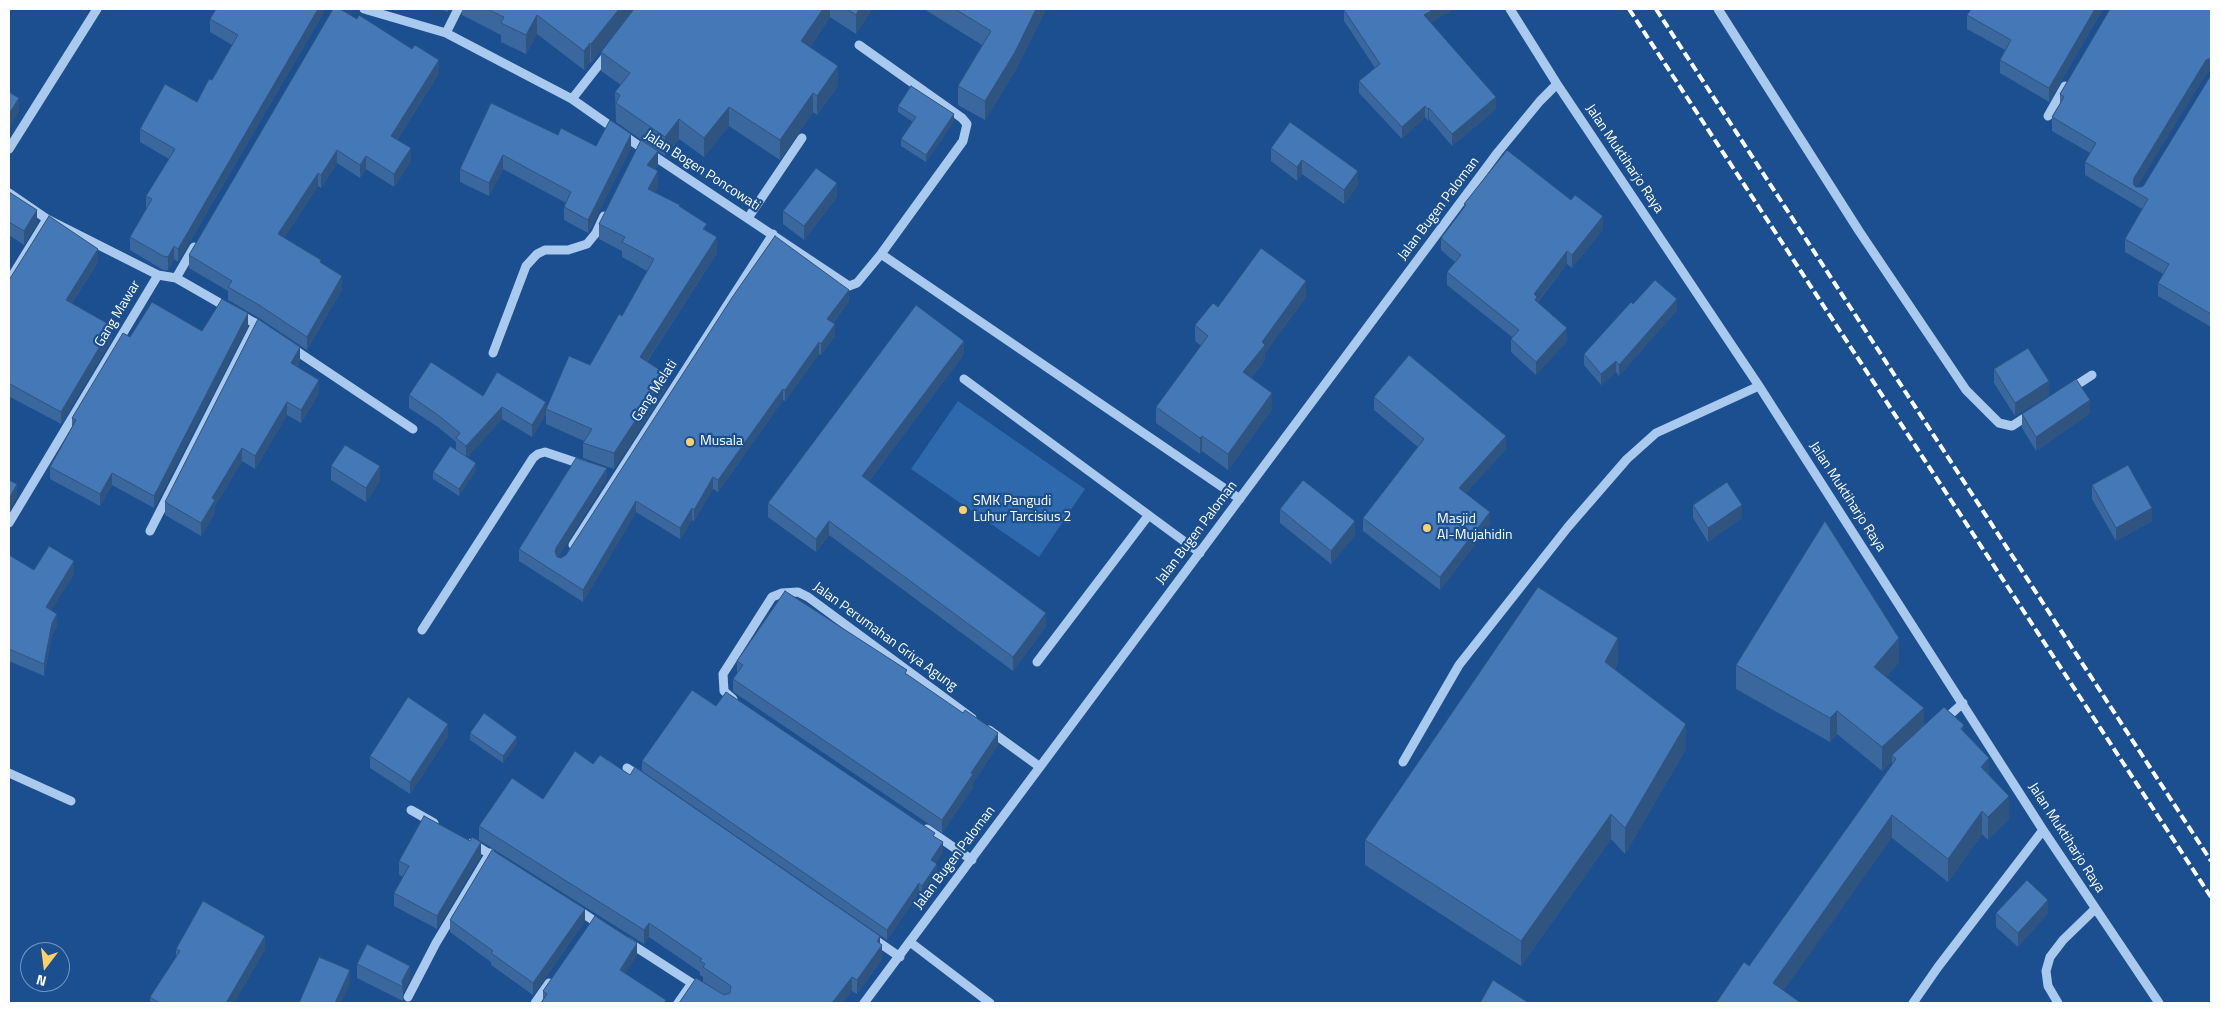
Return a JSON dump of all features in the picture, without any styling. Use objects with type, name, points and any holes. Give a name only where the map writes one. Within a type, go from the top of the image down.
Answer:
[{"type":"street","points":[[9,149],[97,9]]},
{"type":"street","name":"Jalan Bogen Poncowati","points":[[364,9],[446,33],[572,99],[637,151],[773,234],[844,284],[852,286],[857,283],[881,254]]},
{"type":"street","points":[[446,33],[458,9]]},
{"type":"street","name":"Jalan Muktiharjo Raya","points":[[1510,9],[1557,84],[1759,386],[2043,830],[2158,1003]]},
{"type":"street","points":[[1718,9],[1859,231],[1966,390],[1999,423],[2012,426],[2044,406]]},
{"type":"street","points":[[859,45],[962,118],[967,124],[963,140],[881,254],[1240,499]]},
{"type":"street","points":[[572,99],[613,46]]},
{"type":"street","points":[[2048,116],[2072,74]]},
{"type":"street","name":"Jalan Bugen Paloman","points":[[864,1003],[1498,152],[1540,101],[1557,84]]},
{"type":"street","points":[[748,218],[802,138]]},
{"type":"street","points":[[9,193],[47,219],[158,275]]},
{"type":"street","points":[[492,353],[526,266],[537,254],[545,250],[568,250],[587,244],[596,233],[609,207]]},
{"type":"street","points":[[9,281],[47,219]]},
{"type":"street","name":"Gang Melati","points":[[566,555],[612,475],[773,234]]},
{"type":"street","points":[[176,278],[201,236]]},
{"type":"street","name":"Gang Mawar","points":[[9,522],[158,275],[176,278],[272,334]]},
{"type":"street","points":[[150,532],[256,323]]},
{"type":"street","points":[[281,340],[413,429]]},
{"type":"street","points":[[2060,395],[2092,375]]},
{"type":"street","points":[[964,379],[1200,553]]},
{"type":"street","points":[[1403,762],[1459,665],[1568,527],[1627,460],[1656,433],[1759,386]]},
{"type":"street","points":[[422,630],[538,454],[545,452],[591,467]]},
{"type":"street","points":[[1037,662],[1148,516]]},
{"type":"street","name":"Jalan Perumahan Griya Agung","points":[[739,703],[724,691],[723,674],[772,597],[782,593],[798,592],[808,597],[1040,768]]},
{"type":"street","points":[[1937,727],[1963,703]]},
{"type":"street","points":[[628,768],[652,785]]},
{"type":"street","points":[[9,774],[71,802]]},
{"type":"street","points":[[411,810],[442,827]]},
{"type":"street","points":[[916,822],[972,860]]},
{"type":"street","points":[[1913,1003],[1938,967],[2043,830]]},
{"type":"street","points":[[466,840],[506,864]]},
{"type":"street","points":[[408,997],[436,943],[490,853]]},
{"type":"street","points":[[570,904],[591,924],[614,933],[708,993]]},
{"type":"street","points":[[2058,1003],[2048,986],[2046,971],[2050,957],[2063,940],[2096,909]]},
{"type":"street","points":[[860,929],[900,956]]},
{"type":"street","points":[[910,942],[990,1003]]},
{"type":"street","points":[[535,1003],[556,973]]},
{"type":"street","points":[[678,1003],[692,983]]},
{"type":"shaded area","points":[[958,401],[1085,489],[1039,557],[911,469]]},
{"type":"building","points":[[216,9],[318,9],[178,249],[174,246],[168,257],[163,256],[130,237],[152,199],[146,196],[175,149],[140,129],[165,84],[197,102],[209,79],[212,80],[238,35],[210,19]]},
{"type":"building","points":[[333,9],[340,9],[357,19],[359,15],[412,49],[415,45],[439,60],[391,136],[411,148],[394,174],[366,156],[360,165],[337,150],[321,175],[318,173],[278,234],[321,260],[320,262],[342,276],[307,337],[228,287],[232,281],[189,255]]},
{"type":"building","points":[[487,9],[619,9],[584,51],[537,15],[526,35],[501,23],[504,17]]},
{"type":"building","points":[[634,9],[823,9],[801,41],[838,66],[817,96],[813,93],[780,140],[729,107],[704,138],[679,119],[665,137],[616,103],[620,95],[615,92],[630,73],[601,52]]},
{"type":"building","points":[[847,9],[859,9],[856,15]]},
{"type":"building","points":[[955,9],[1036,9],[1015,52],[985,101],[958,86],[991,31]]},
{"type":"building","points":[[1434,9],[1424,15],[1496,97],[1452,134],[1425,106],[1402,127],[1359,81],[1380,64],[1344,10]]},
{"type":"building","points":[[1971,9],[2095,9],[2049,88],[2000,60],[2011,40],[1967,15]]},
{"type":"building","points":[[2110,9],[2211,9],[2211,58],[2206,60],[2134,178],[2133,184],[2136,187],[2144,185],[2211,75],[2211,314],[2158,283],[2169,264],[2125,239],[2148,199],[2085,162],[2096,143],[2052,117],[2064,97],[2060,94]]},
{"type":"building","points":[[911,86],[954,114],[926,155],[901,139],[916,117],[898,106]]},
{"type":"building","points":[[9,92],[19,98],[9,114]]},
{"type":"building","points":[[491,103],[558,135],[561,128],[596,146],[610,120],[631,134],[588,220],[564,207],[571,192],[503,155],[489,183],[460,169]]},
{"type":"building","points":[[1290,122],[1358,171],[1344,190],[1302,160],[1297,167],[1271,148]]},
{"type":"building","points":[[641,140],[658,151],[647,165],[658,171],[648,189],[680,205],[707,224],[703,229],[717,237],[640,357],[666,374],[614,453],[583,443],[592,429],[546,409],[569,356],[590,365],[619,314],[622,316],[654,259],[622,242],[625,237],[599,224]]},
{"type":"building","points":[[1507,150],[1571,200],[1575,195],[1603,216],[1572,255],[1567,251],[1534,294],[1537,297],[1535,300],[1567,328],[1536,362],[1511,339],[1519,330],[1447,272],[1461,255],[1441,238],[1466,205],[1464,204]]},
{"type":"building","points":[[816,168],[837,183],[804,226],[783,211]]},
{"type":"building","points":[[9,192],[37,210],[24,231],[9,222]]},
{"type":"building","points":[[49,216],[98,249],[66,300],[112,326],[61,412],[10,384],[9,389],[9,280]]},
{"type":"building","points":[[775,236],[849,290],[827,319],[835,324],[821,344],[819,342],[785,390],[783,389],[718,480],[713,477],[694,510],[692,508],[680,528],[636,501],[583,590],[519,549],[576,458],[607,468],[556,548],[557,557],[561,558],[566,555],[733,296]]},
{"type":"building","points":[[1261,248],[1306,281],[1262,342],[1265,345],[1243,372],[1272,393],[1228,454],[1202,436],[1200,438],[1156,407],[1208,336],[1195,325],[1213,303],[1218,307]]},
{"type":"building","points":[[1655,280],[1677,299],[1619,365],[1616,361],[1601,374],[1584,354],[1631,302],[1633,304]]},
{"type":"building","points":[[222,299],[248,313],[154,496],[112,473],[100,494],[50,467],[76,420],[72,418],[123,333],[130,337],[152,302],[202,331]]},
{"type":"building","points":[[916,305],[964,341],[862,476],[1046,613],[1013,657],[829,521],[816,539],[768,503]]},
{"type":"building","points":[[258,319],[300,347],[291,363],[319,380],[301,410],[287,402],[255,456],[242,448],[212,498],[215,500],[201,523],[165,502]]},
{"type":"building","points":[[2028,348],[2049,381],[2015,403],[1994,369]]},
{"type":"building","points":[[1409,355],[1506,436],[1459,488],[1490,512],[1440,577],[1363,518],[1424,439],[1374,397]]},
{"type":"building","points":[[431,362],[483,396],[497,372],[546,402],[532,425],[502,407],[466,446],[456,438],[460,433],[409,395]]},
{"type":"building","points":[[2076,379],[2090,400],[2036,437],[2022,414]]},
{"type":"building","points":[[345,445],[380,466],[366,488],[331,466]]},
{"type":"building","points":[[450,446],[476,463],[459,489],[433,472]]},
{"type":"building","points":[[2128,465],[2152,508],[2116,528],[2092,485]]},
{"type":"building","points":[[9,480],[17,484],[9,499]]},
{"type":"building","points":[[1303,480],[1355,521],[1331,551],[1280,509]]},
{"type":"building","points":[[1727,482],[1742,505],[1708,528],[1693,505]]},
{"type":"building","points":[[1825,521],[1899,638],[1874,667],[1924,708],[1882,747],[1837,711],[1830,718],[1736,665]]},
{"type":"building","points":[[49,546],[74,561],[46,607],[57,614],[52,623],[44,664],[9,649],[9,555],[34,570]]},
{"type":"building","points":[[1538,587],[1618,638],[1605,662],[1686,724],[1625,828],[1611,814],[1521,941],[1365,840]]},
{"type":"building","points":[[785,591],[907,670],[905,673],[963,713],[965,710],[998,733],[942,820],[733,679],[743,665],[737,661]]},
{"type":"building","points":[[692,690],[716,706],[726,692],[935,833],[933,836],[943,842],[931,860],[937,864],[922,886],[919,883],[887,930],[642,761]]},
{"type":"building","points":[[408,697],[448,724],[410,782],[370,756]]},
{"type":"building","points":[[1944,707],[1964,725],[1961,729],[1989,758],[1981,767],[2009,796],[1988,817],[1982,811],[1948,859],[1892,815],[1773,983],[1801,1003],[1716,1003],[1744,962],[1749,966],[1896,759],[1892,755]]},
{"type":"building","points":[[484,713],[517,737],[503,756],[470,733]]},
{"type":"building","points":[[575,751],[593,764],[600,755],[630,775],[635,767],[880,936],[877,941],[882,945],[857,980],[852,977],[832,1003],[679,1003],[696,978],[724,995],[730,993],[731,986],[703,967],[705,964],[700,961],[702,959],[649,923],[644,930],[479,826],[512,778],[543,799]]},
{"type":"building","points":[[424,816],[470,841],[472,837],[481,842],[437,916],[394,893],[409,866],[399,861]]},
{"type":"building","points":[[492,850],[585,909],[533,983],[450,920]]},
{"type":"building","points":[[2027,880],[2048,900],[2018,933],[1996,913]]},
{"type":"building","points":[[203,901],[265,936],[226,1003],[159,1003],[150,997],[180,951],[176,949]]},
{"type":"building","points":[[595,916],[637,943],[620,970],[666,1000],[664,1003],[541,1003],[547,994],[543,991]]},
{"type":"building","points":[[367,944],[410,966],[402,981],[403,987],[357,964]]},
{"type":"building","points":[[319,957],[350,970],[335,1003],[299,1003]]},
{"type":"building","points":[[1493,980],[1529,1003],[1480,1003]]},
{"type":"railway","points":[[1629,9],[2211,897]]},
{"type":"railway","points":[[1656,9],[2211,861]]},
{"type":"place","name":"Musala","points":[[690,442]]},
{"type":"place","name":"SMK Pangudi Luhur Tarcisius 2","points":[[963,510]]},
{"type":"place","name":"Masjid Al-Mujahidin","points":[[1427,528]]}]
